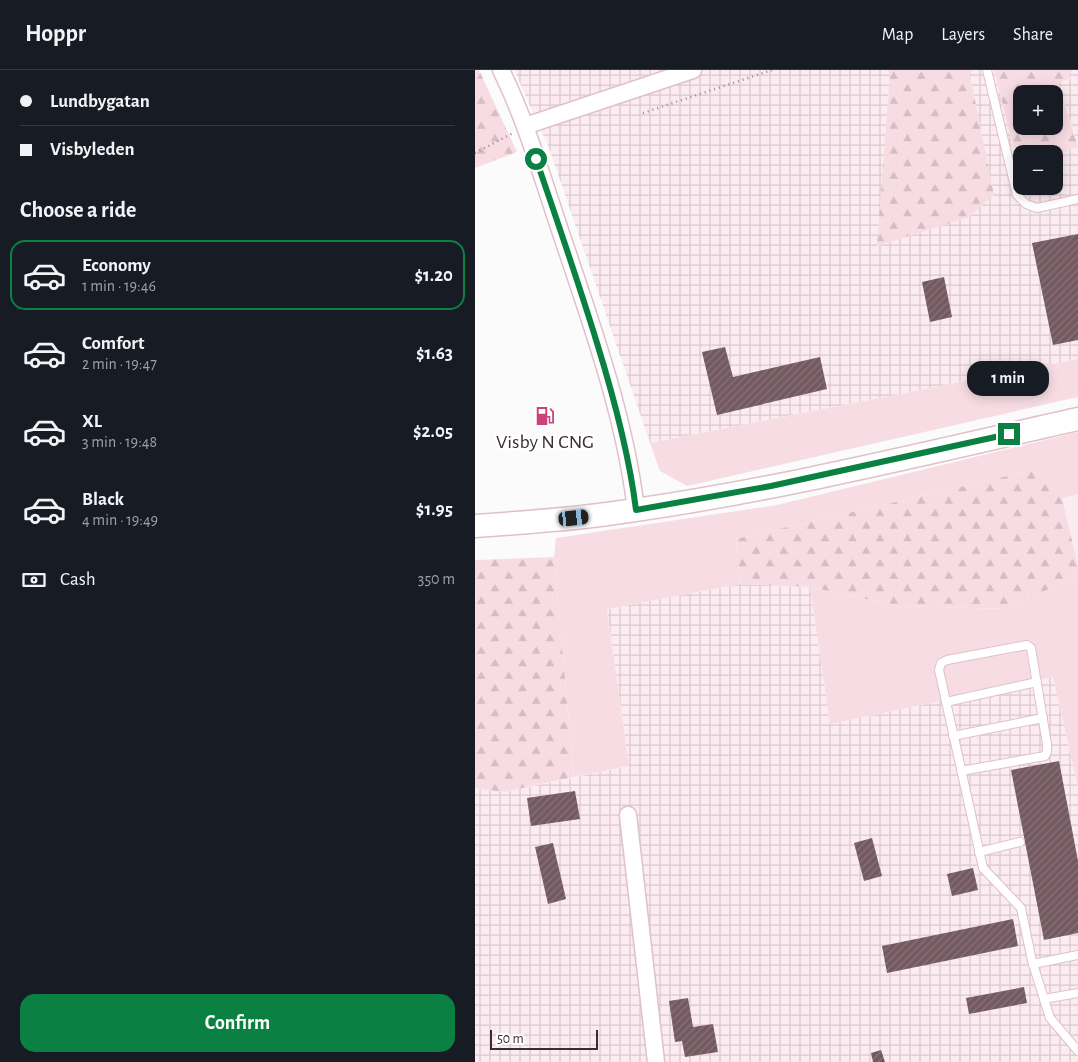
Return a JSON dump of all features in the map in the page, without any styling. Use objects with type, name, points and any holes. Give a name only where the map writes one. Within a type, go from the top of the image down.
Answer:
[{"type":"main road","points":[[475,526],[541,521],[636,510],[780,484],[1078,419]]},
{"type":"street","points":[[501,70],[525,126],[618,413],[636,510]]},
{"type":"street","points":[[525,126],[693,70]]},
{"type":"street","points":[[628,814],[656,1062]]},
{"type":"lane","points":[[987,70],[1017,195],[1026,204],[1037,208],[1078,199]]},
{"type":"lane","points":[[961,771],[1045,756],[1047,744],[1043,718],[1031,648],[1027,645],[947,660],[941,663],[939,670],[953,736],[983,868],[1021,908],[1033,964],[1050,1018],[1078,1051]]},
{"type":"lane","points":[[946,702],[1037,682]]},
{"type":"lane","points":[[953,736],[1043,718]]},
{"type":"lane","points":[[979,852],[1020,842]]},
{"type":"lane","points":[[1033,964],[1078,955]]},
{"type":"lane","points":[[1044,999],[1078,993]]},
{"type":"path","points":[[643,113],[772,70]]},
{"type":"path","points":[[475,153],[525,126]]},
{"type":"shaded area","points":[[514,70],[890,70],[878,246],[993,195],[969,70],[994,70],[1013,147],[1013,195],[1063,195],[1063,153],[1078,147],[1078,359],[650,443],[549,148]]},
{"type":"shaded area","points":[[1069,70],[1078,70],[1078,146],[1063,98],[1063,85],[1059,85],[1058,82],[1071,79]]},
{"type":"shaded area","points":[[1078,494],[1078,566],[1062,498]]},
{"type":"shaded area","points":[[740,584],[810,587],[830,724],[1053,677],[1078,788],[1078,1062],[475,1062],[475,788],[504,792],[629,766],[607,609]]},
{"type":"green space","points":[[475,70],[479,70],[517,152],[475,168]]},
{"type":"green space","points":[[890,70],[969,70],[994,195],[969,217],[877,246]]},
{"type":"green space","points":[[994,70],[1069,70],[1071,79],[1058,82],[1059,85],[1013,85],[1013,135],[1063,135],[1063,98],[1078,147],[1063,153],[1063,145],[1013,145],[1013,147]]},
{"type":"green space","points":[[1078,359],[1078,397],[687,486],[660,471],[650,443]]},
{"type":"green space","points":[[1078,432],[1078,494],[1062,498],[1033,470],[736,539],[740,584],[607,609],[629,766],[574,777],[554,557],[556,538],[777,505]]},
{"type":"green space","points":[[1033,470],[1062,498],[1078,566],[1078,575],[1007,609],[899,606],[810,587],[740,584],[736,539]]},
{"type":"green space","points":[[554,557],[574,777],[504,792],[475,788],[475,560]]},
{"type":"green space","points":[[1078,575],[1078,788],[1053,677],[830,724],[810,587],[899,606],[1007,609]]},
{"type":"building","points":[[1078,234],[1078,340],[1053,345],[1032,243]]},
{"type":"building","points":[[944,277],[952,317],[930,322],[922,282]]},
{"type":"building","points":[[725,347],[733,377],[820,357],[827,389],[717,415],[702,352]]},
{"type":"building","points":[[1059,761],[1078,861],[1078,933],[1044,940],[1011,770]]},
{"type":"building","points":[[575,791],[580,819],[531,826],[527,798]]},
{"type":"building","points":[[872,838],[882,876],[864,881],[854,843]]},
{"type":"building","points":[[553,843],[566,899],[548,904],[535,847]]},
{"type":"building","points":[[973,868],[978,890],[952,896],[947,874]]},
{"type":"building","points":[[1013,919],[1018,946],[887,973],[882,946]]},
{"type":"building","points":[[1024,987],[1027,1003],[969,1014],[966,998]]},
{"type":"building","points":[[688,998],[693,1027],[713,1024],[718,1052],[685,1057],[682,1041],[675,1042],[669,1001]]},
{"type":"building","points":[[881,1050],[885,1062],[873,1062],[871,1053]]},
{"type":"place","name":"Visby N CNG","points":[[545,416]]},
{"type":"route","points":[[536,159],[618,413],[636,510],[845,471],[1009,434]]}]
